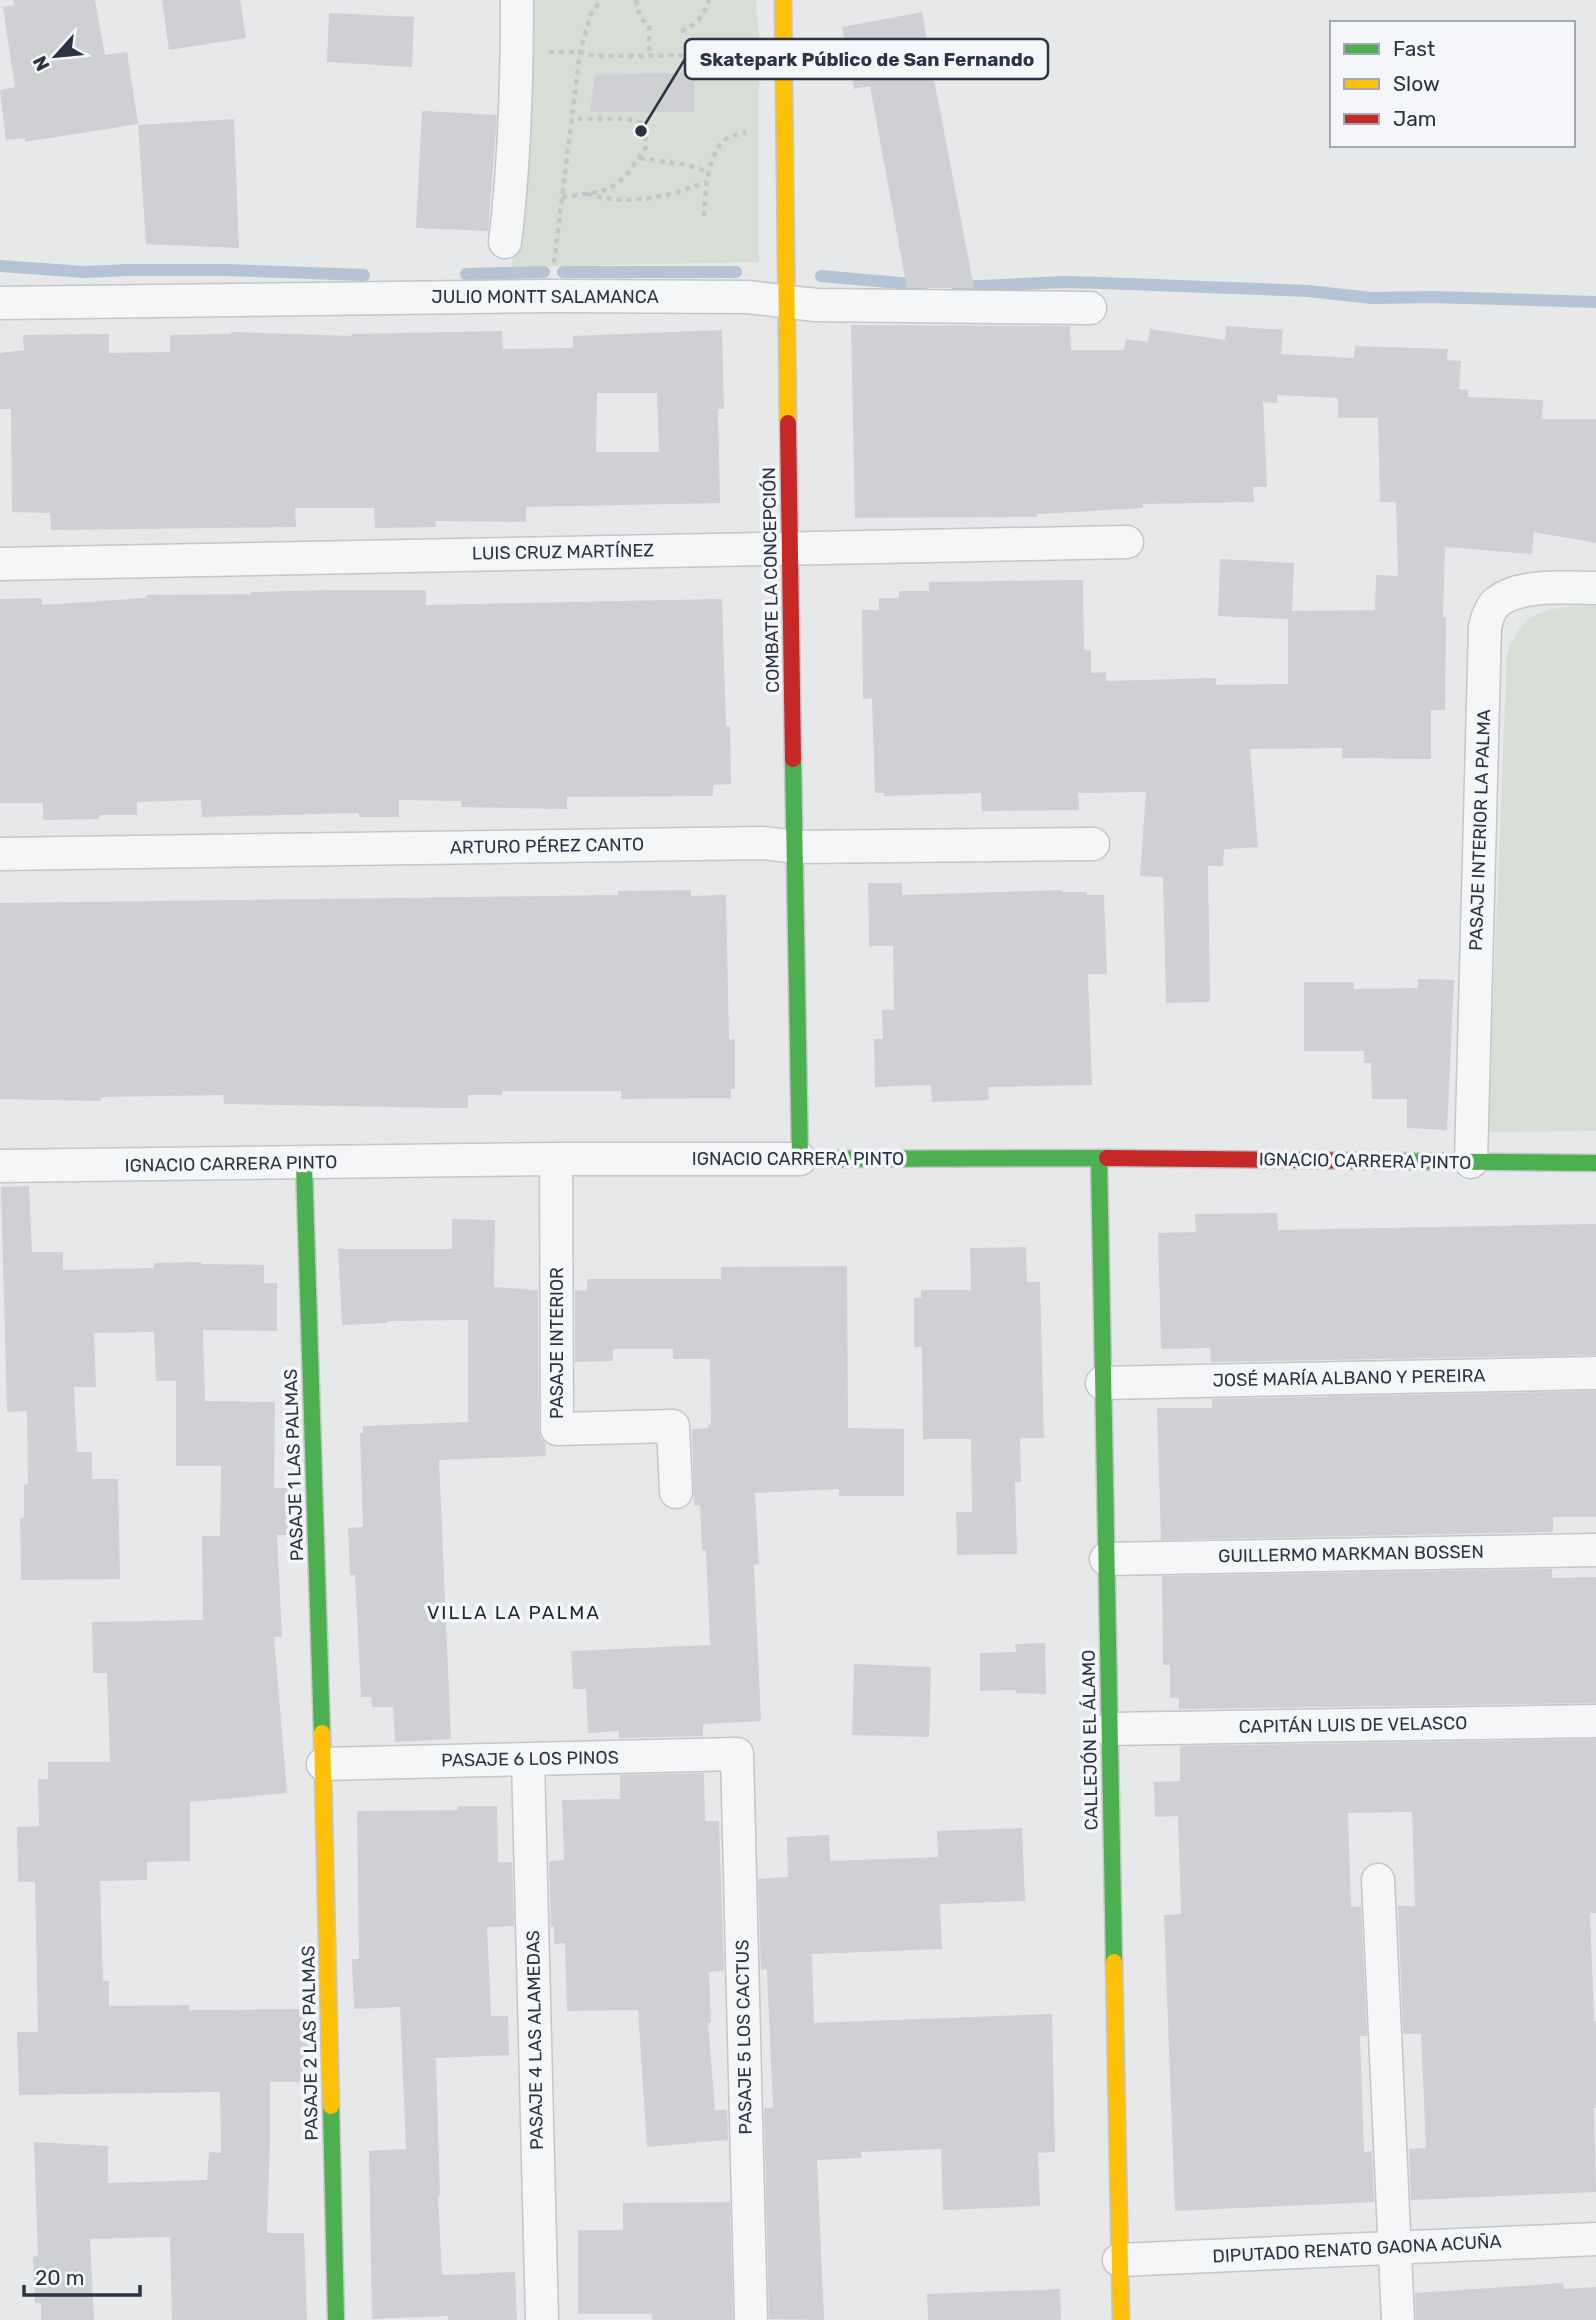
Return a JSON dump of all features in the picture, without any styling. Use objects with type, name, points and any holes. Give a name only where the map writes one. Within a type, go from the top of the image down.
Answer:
[{"type":"street","points":[[505,242],[517,53],[517,0]]},
{"type":"street","name":"COMBATE LA CONCEPCIÓN","points":[[783,0],[800,1159]]},
{"type":"street","name":"JULIO MONTT SALAMANCA","points":[[0,303],[551,296],[747,297],[816,305],[1090,308]]},
{"type":"street","name":"LUIS CRUZ MARTÍNEZ","points":[[0,564],[1126,541]]},
{"type":"street","name":"PASAJE INTERIOR LA PALMA","points":[[1471,1162],[1485,627],[1489,613],[1498,602],[1519,593],[1542,588],[1596,588]]},
{"type":"street","name":"ARTURO PÉREZ CANTO","points":[[0,854],[763,843],[796,846],[1093,844]]},
{"type":"street","name":"IGNACIO CARRERA PINTO","points":[[0,1166],[556,1159],[1099,1158],[1596,1163]]},
{"type":"street","name":"CALLEJÓN EL ÁLAMO","points":[[1099,1158],[1121,2320]]},
{"type":"street","name":"PASAJE INTERIOR","points":[[556,1159],[557,1429],[673,1426],[676,1492]]},
{"type":"street","name":"PASAJE 1 LAS PALMAS","points":[[304,1163],[323,1765]]},
{"type":"street","name":"JOSÉ MARÍA ALBANO Y PEREIRA","points":[[1102,1382],[1596,1373]]},
{"type":"street","name":"GUILLERMO MARKMAN BOSSEN","points":[[1106,1559],[1596,1550]]},
{"type":"street","name":"CAPITÁN LUIS DE VELASCO","points":[[1109,1729],[1596,1721]]},
{"type":"street","name":"PASAJE 6 LOS PINOS","points":[[323,1765],[737,1754]]},
{"type":"street","name":"PASAJE 5 LOS CACTUS","points":[[737,1754],[751,2320]]},
{"type":"street","name":"PASAJE 4 LAS ALAMEDAS","points":[[528,1760],[542,2320]]},
{"type":"street","name":"PASAJE 2 LAS PALMAS","points":[[323,1765],[337,2320]]},
{"type":"street","points":[[1378,1880],[1398,2320]]},
{"type":"street","name":"DIPUTADO RENATO GAONA ACUÑA","points":[[1119,2260],[1596,2239]]},
{"type":"path","points":[[553,269],[580,52],[591,14],[601,0]]},
{"type":"path","points":[[636,0],[640,17],[649,27],[649,56]]},
{"type":"path","points":[[681,31],[693,27],[705,12],[709,0]]},
{"type":"path","points":[[517,53],[580,52],[594,56],[748,55]]},
{"type":"path","points":[[562,197],[606,190],[622,182],[646,147],[644,123],[626,119],[572,119]]},
{"type":"path","points":[[704,216],[706,182],[724,140],[747,132]]},
{"type":"path","points":[[640,158],[687,165],[709,172]]},
{"type":"path","points":[[586,194],[609,201],[638,201],[706,182]]},
{"type":"shaded area","points":[[528,0],[756,0],[759,35],[759,262],[511,267],[520,226]]},
{"type":"shaded area","points":[[1596,606],[1596,1131],[1488,1132],[1507,654],[1522,626],[1541,612],[1566,607]]},
{"type":"building","points":[[13,0],[95,0],[105,55],[127,52],[138,124],[25,142],[25,138],[6,140],[0,90],[15,87],[3,7],[14,5]]},
{"type":"building","points":[[162,0],[240,0],[246,38],[169,50]]},
{"type":"building","points":[[922,12],[974,288],[907,288],[870,86],[854,89],[842,27]]},
{"type":"building","points":[[329,13],[414,17],[412,67],[327,62]]},
{"type":"building","points":[[694,72],[694,112],[590,112],[595,75]]},
{"type":"building","points":[[422,111],[497,115],[488,231],[416,228]]},
{"type":"building","points":[[234,119],[239,248],[146,244],[138,125]]},
{"type":"building","points":[[851,325],[1070,326],[1071,350],[1124,350],[1126,339],[1148,342],[1150,329],[1225,340],[1226,326],[1283,330],[1281,354],[1354,358],[1355,346],[1448,349],[1447,360],[1461,361],[1459,389],[1468,390],[1468,397],[1543,400],[1542,419],[1596,419],[1596,543],[1534,532],[1532,554],[1445,547],[1445,710],[1431,710],[1431,759],[1342,758],[1342,748],[1250,749],[1258,847],[1224,849],[1223,866],[1208,866],[1210,1002],[1166,1003],[1163,877],[1140,876],[1146,792],[1078,793],[1079,810],[982,811],[981,793],[884,796],[884,793],[875,793],[872,698],[863,699],[862,610],[879,610],[879,598],[899,598],[899,591],[929,591],[929,582],[1083,580],[1084,650],[1091,650],[1091,673],[1106,672],[1106,681],[1216,678],[1216,685],[1288,684],[1288,619],[1218,616],[1220,559],[1294,563],[1292,611],[1375,610],[1376,575],[1398,576],[1396,502],[1380,502],[1378,418],[1338,418],[1338,398],[1277,395],[1277,403],[1263,402],[1267,487],[1253,487],[1254,502],[1143,504],[1143,508],[1037,514],[1037,517],[855,518]]},
{"type":"building","points":[[722,330],[724,409],[718,409],[720,503],[526,507],[526,522],[435,521],[436,527],[375,528],[374,508],[295,508],[296,527],[51,530],[50,513],[12,512],[11,409],[0,409],[0,353],[24,350],[23,335],[109,334],[109,353],[170,352],[170,335],[231,332],[352,336],[351,334],[502,331],[503,349],[573,348],[573,336]],"holes":[[[597,393],[657,393],[659,452],[596,452]]]},
{"type":"building","points":[[426,590],[426,605],[722,599],[726,726],[730,726],[731,784],[713,785],[713,796],[567,797],[567,809],[462,807],[461,801],[399,800],[399,817],[359,817],[359,813],[202,817],[201,800],[137,802],[137,815],[43,820],[43,803],[0,803],[0,599],[42,598],[42,605],[146,598],[146,595]]},
{"type":"building","points":[[868,883],[902,883],[902,895],[1062,890],[1104,895],[1107,974],[1088,974],[1092,1085],[988,1087],[989,1100],[932,1102],[931,1085],[875,1087],[874,1039],[883,1039],[882,1010],[894,1010],[893,946],[869,946]]},
{"type":"building","points":[[691,890],[691,896],[726,895],[729,1040],[735,1039],[735,1089],[731,1089],[731,1098],[621,1099],[621,1091],[502,1091],[502,1095],[468,1095],[468,1108],[224,1104],[223,1095],[101,1097],[101,1101],[0,1099],[0,903],[618,895],[618,891]]},
{"type":"building","points":[[1418,979],[1454,980],[1447,1130],[1407,1128],[1407,1099],[1372,1099],[1371,1063],[1364,1063],[1364,1051],[1304,1051],[1304,982],[1354,982],[1354,989],[1418,988]]},
{"type":"building","points":[[29,1186],[32,1252],[63,1252],[63,1270],[154,1268],[154,1263],[264,1265],[264,1283],[277,1283],[277,1331],[203,1330],[205,1401],[275,1402],[274,1488],[292,1488],[292,1535],[277,1535],[282,1637],[274,1637],[287,1793],[190,1802],[190,1861],[147,1862],[147,1880],[100,1881],[103,1981],[109,1981],[109,2006],[189,2005],[189,2010],[307,2009],[308,2057],[303,2057],[303,2082],[270,2082],[267,2233],[304,2233],[307,2320],[172,2320],[170,2237],[90,2239],[94,2320],[41,2320],[41,2303],[35,2303],[33,2257],[38,2256],[34,2142],[108,2146],[108,2183],[207,2180],[209,2152],[221,2153],[220,2092],[19,2095],[17,2032],[38,2032],[35,1882],[18,1882],[17,1827],[39,1826],[38,1779],[48,1779],[48,1762],[110,1762],[107,1673],[93,1673],[92,1622],[203,1620],[202,1536],[220,1536],[221,1466],[176,1466],[176,1381],[156,1381],[154,1332],[94,1333],[96,1387],[74,1387],[77,1452],[92,1452],[92,1479],[118,1479],[120,1579],[21,1580],[20,1518],[24,1518],[24,1485],[28,1484],[27,1411],[7,1412],[1,1187]]},
{"type":"building","points":[[1277,1213],[1278,1230],[1596,1224],[1596,1355],[1211,1362],[1210,1348],[1161,1349],[1158,1233],[1196,1232],[1195,1214]]},
{"type":"building","points":[[452,1219],[495,1220],[494,1287],[538,1290],[539,1429],[545,1443],[546,1456],[439,1460],[451,1739],[395,1742],[393,1707],[372,1707],[371,1697],[361,1697],[355,1574],[350,1575],[348,1528],[363,1527],[360,1433],[363,1433],[363,1426],[468,1422],[468,1320],[387,1321],[342,1325],[338,1249],[452,1249]]},
{"type":"building","points":[[1026,1247],[1027,1282],[1040,1282],[1044,1438],[1020,1438],[1021,1482],[1015,1482],[1017,1554],[957,1555],[956,1512],[972,1512],[971,1439],[923,1439],[922,1347],[914,1347],[914,1298],[921,1298],[921,1290],[971,1290],[970,1248]]},
{"type":"building","points":[[847,1266],[848,1428],[904,1429],[904,1496],[839,1496],[839,1489],[755,1493],[759,1564],[754,1565],[761,1721],[703,1724],[703,1736],[619,1738],[619,1731],[588,1733],[586,1689],[573,1689],[571,1651],[710,1645],[706,1550],[702,1550],[700,1505],[694,1506],[692,1429],[708,1428],[711,1424],[710,1359],[673,1359],[673,1349],[613,1349],[613,1361],[575,1362],[575,1290],[587,1291],[587,1279],[721,1279],[721,1267]]},
{"type":"building","points":[[1596,1391],[1596,1517],[1553,1517],[1553,1532],[1161,1540],[1157,1408],[1212,1408],[1212,1399]]},
{"type":"building","points":[[1552,1569],[1552,1578],[1596,1577],[1596,1703],[1179,1709],[1179,1698],[1170,1698],[1170,1665],[1163,1665],[1162,1576]]},
{"type":"building","points":[[1045,1643],[1046,1694],[1016,1693],[1016,1690],[980,1691],[980,1653],[1016,1652],[1015,1644]]},
{"type":"building","points":[[854,1664],[931,1667],[929,1737],[852,1735]]},
{"type":"building","points":[[1596,1739],[1596,1913],[1590,1913],[1596,2021],[1596,2192],[1411,2200],[1409,2149],[1426,2148],[1421,2034],[1403,2034],[1398,1906],[1415,1906],[1412,1812],[1348,1813],[1351,1907],[1361,1906],[1367,2036],[1360,2036],[1364,2152],[1372,2151],[1374,2202],[1175,2211],[1164,1915],[1181,1914],[1178,1816],[1155,1817],[1154,1782],[1180,1781],[1180,1746]]},
{"type":"building","points":[[704,1773],[705,1821],[719,1821],[724,1971],[709,1972],[711,2023],[708,2023],[715,2110],[727,2110],[728,2140],[647,2147],[638,2010],[567,2011],[565,1943],[554,1944],[549,1861],[564,1860],[562,1800],[620,1799],[620,1775]]},
{"type":"building","points":[[458,1806],[497,1806],[498,1862],[512,1862],[514,1926],[487,1927],[491,2016],[508,2016],[509,2055],[436,2058],[442,2275],[515,2272],[517,2320],[448,2320],[448,2316],[372,2319],[369,2151],[406,2149],[400,2007],[354,2009],[352,1959],[359,1959],[357,1811],[458,1810]]},
{"type":"building","points":[[1022,1828],[1025,1901],[940,1904],[942,1949],[812,1954],[814,2023],[1052,2014],[1055,2152],[1038,2153],[1040,2206],[943,2210],[941,2149],[861,2152],[862,2158],[817,2160],[824,2320],[769,2319],[764,2108],[773,2108],[767,1969],[761,1970],[758,1879],[788,1877],[787,1837],[829,1835],[830,1861],[938,1857],[937,1831]]},
{"type":"building","points":[[730,2202],[733,2320],[652,2320],[652,2314],[578,2314],[578,2230],[623,2230],[623,2203]]},
{"type":"building","points":[[1563,2283],[1564,2289],[1596,2287],[1596,2320],[1416,2320],[1415,2293]]},
{"type":"building","points":[[1060,2289],[1061,2320],[928,2320],[927,2294]]},
{"type":"waterway","points":[[0,266],[85,272],[225,270],[364,275]]},
{"type":"waterway","points":[[466,274],[544,272]]},
{"type":"waterway","points":[[563,272],[736,272]]},
{"type":"waterway","points":[[821,276],[922,285]]},
{"type":"waterway","points":[[958,287],[1063,282],[1308,291],[1372,298],[1596,302]]},
{"type":"traffic: fast","points":[[793,759],[800,1159],[1107,1158]]},
{"type":"traffic: fast","points":[[1099,1158],[1114,1962]]},
{"type":"traffic: fast","points":[[1375,1161],[1596,1163]]},
{"type":"traffic: fast","points":[[304,1163],[322,1733]]},
{"type":"traffic: fast","points":[[331,2106],[336,2320]]},
{"type":"traffic: slow","points":[[783,0],[788,423]]},
{"type":"traffic: slow","points":[[322,1733],[331,2106]]},
{"type":"traffic: slow","points":[[1114,1962],[1121,2320]]},
{"type":"traffic: jam","points":[[788,423],[793,759]]},
{"type":"traffic: jam","points":[[1107,1158],[1375,1161]]},
{"type":"place","name":"Skatepark Público de San Fernando","points":[[641,131]]},
{"type":"district","name":"VILLA LA PALMA","points":[[514,1612]]}]
